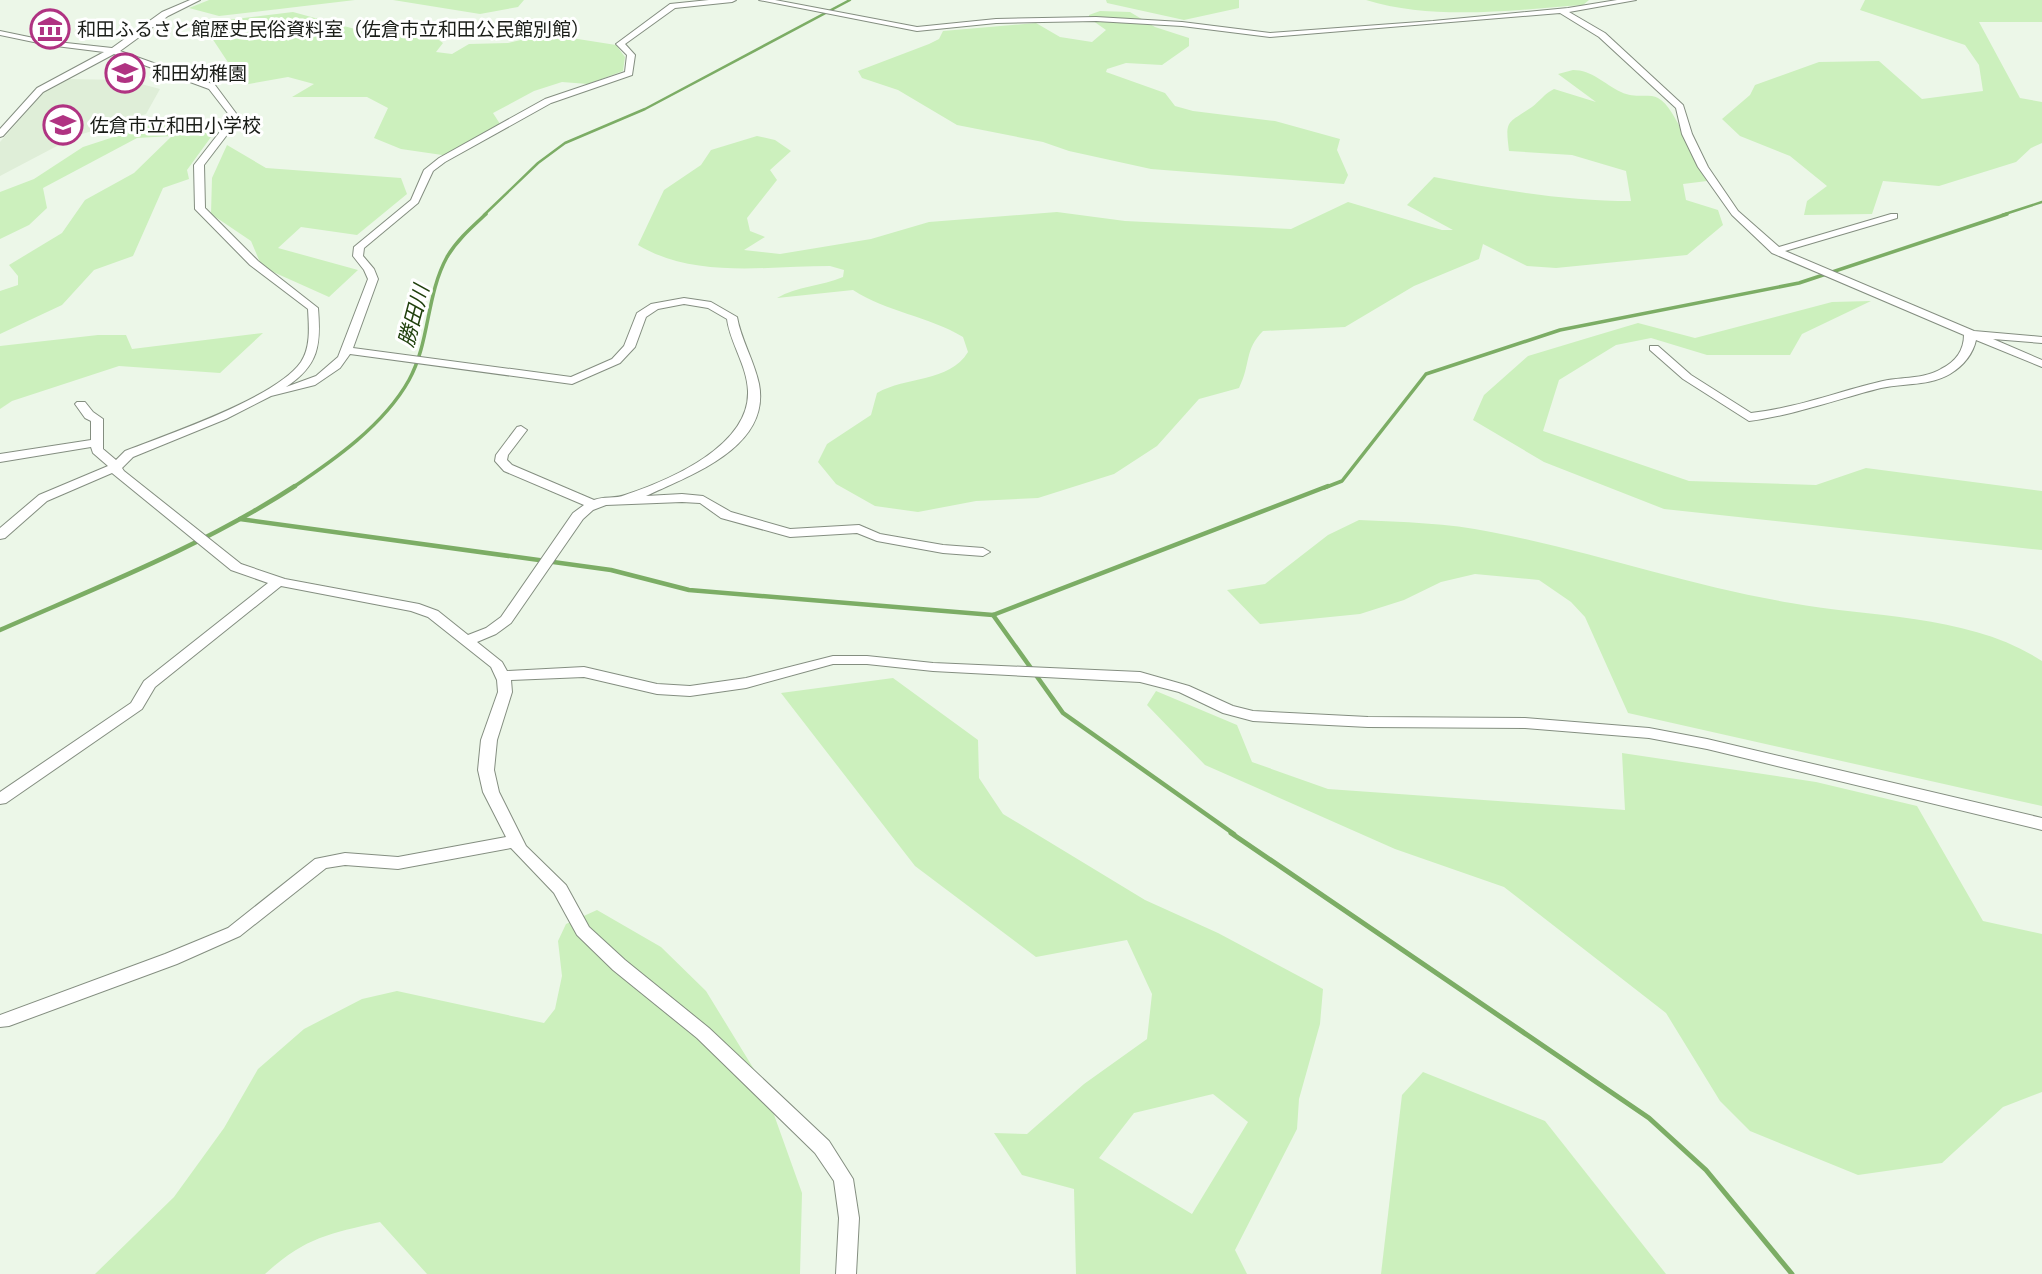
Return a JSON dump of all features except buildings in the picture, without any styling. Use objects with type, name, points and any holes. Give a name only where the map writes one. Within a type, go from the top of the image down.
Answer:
[{"type":"street","points":[[0,134],[40,90],[113,51],[165,14],[196,0]]},
{"type":"street","points":[[262,395],[286,391],[323,377],[336,368],[346,350],[373,279],[369,269],[358,256],[359,247],[415,201],[434,165],[548,101],[629,73],[631,55],[620,44],[673,6],[732,0]]},
{"type":"street","points":[[763,0],[917,29],[996,21],[1103,19],[1182,24],[1270,35],[1562,11],[1632,0]]},
{"type":"street","points":[[1562,11],[1602,35],[1680,107],[1687,134],[1703,167],[1735,213],[1776,251],[2042,364]]},
{"type":"street","points":[[0,33],[48,43],[113,51],[212,87],[234,116],[199,165],[200,209],[254,262],[313,308],[313,347],[305,365],[244,406],[129,454],[116,467],[43,498],[0,535]]},
{"type":"street","points":[[1776,251],[1894,216]]},
{"type":"street","points":[[346,350],[572,381],[616,361],[629,347],[641,315],[655,306],[684,301],[724,310],[732,317],[733,329],[741,346],[754,393],[747,423],[737,438],[706,463],[630,498]]},
{"type":"street","points":[[1970,334],[2042,340]]},
{"type":"street","points":[[1654,348],[1687,377],[1749,417],[1823,404],[1881,385],[1941,374],[1966,354],[1970,346],[1970,334]]},
{"type":"street","points":[[81,404],[89,415],[97,419],[97,450],[116,467],[118,474],[236,567],[278,582],[414,607],[433,614],[497,665],[503,677],[505,692],[489,740],[485,770],[491,792],[516,841],[560,889],[583,931],[619,965],[703,1034],[822,1147],[843,1179],[849,1218],[846,1274]]},
{"type":"street","points":[[522,429],[501,461],[508,468],[594,505]]},
{"type":"street","points":[[0,458],[96,443]]},
{"type":"street","points":[[467,641],[491,631],[506,620],[578,516],[594,505],[630,498],[703,500],[726,515],[790,533],[842,527],[859,529],[877,537],[943,549],[983,552]]},
{"type":"street","points":[[0,799],[127,714],[137,706],[149,684],[278,582]]},
{"type":"street","points":[[503,677],[584,672],[657,689],[690,691],[733,686],[833,660],[1140,677],[1184,689],[1228,710],[1253,716],[1354,722],[1525,723],[1649,733],[1707,744],[2042,824]]},
{"type":"street","points":[[4,1021],[171,959],[234,932],[321,863],[345,859],[398,863],[516,841]]},
{"type":"shaded area","name":"佐倉市立和田小学校","points":[[66,79],[126,80],[160,89],[146,114],[76,136],[0,176],[0,142],[45,91]]},
{"type":"green space","points":[[209,0],[355,0],[219,16],[189,8]]},
{"type":"green space","points":[[393,0],[524,0],[518,7],[480,14]]},
{"type":"green space","points":[[1106,0],[1239,0],[1239,8],[1184,20],[1107,3]]},
{"type":"green space","points":[[1366,0],[1589,0],[1583,5],[1446,12]]},
{"type":"green space","points":[[1865,0],[2042,0],[2042,22],[1979,22],[2020,98],[2042,102],[2042,143],[2031,148],[2016,162],[1939,186],[1883,181],[1872,214],[1804,215],[1807,201],[1827,186],[1790,156],[1740,136],[1722,119],[1750,95],[1755,85],[1819,62],[1879,61],[1922,99],[1983,91],[1979,65],[1965,45],[1860,10]]},
{"type":"green space","points":[[1100,11],[1130,12],[1155,27],[1189,38],[1189,46],[1162,65],[1126,63],[1107,69],[1106,72],[1165,93],[1175,106],[1193,111],[1275,121],[1340,139],[1337,150],[1348,175],[1344,184],[1151,169],[1069,151],[1043,142],[957,125],[898,90],[862,78],[858,71],[929,44],[939,39],[943,31],[1036,23],[1060,37],[1092,42],[1106,30],[1089,18],[1089,15]]},
{"type":"green space","points":[[293,12],[373,34],[428,32],[443,43],[436,52],[452,54],[469,44],[508,43],[546,34],[616,45],[625,57],[623,71],[588,84],[562,82],[534,91],[493,113],[500,124],[449,156],[401,149],[374,138],[388,108],[367,97],[292,97],[314,84],[288,77],[243,85],[202,23]]},
{"type":"green space","points":[[1573,70],[1592,75],[1626,94],[1658,98],[1665,104],[1707,181],[1683,184],[1686,200],[1718,210],[1723,225],[1687,255],[1556,268],[1527,266],[1483,244],[1479,259],[1414,286],[1345,327],[1263,331],[1250,351],[1239,388],[1199,399],[1157,446],[1114,474],[1038,498],[976,501],[918,512],[875,506],[836,484],[818,462],[827,444],[871,415],[877,393],[939,374],[960,362],[968,352],[963,337],[936,324],[880,304],[853,290],[777,298],[843,277],[844,270],[830,266],[707,267],[660,256],[638,245],[664,190],[701,165],[711,150],[757,136],[775,140],[791,151],[770,170],[777,180],[747,218],[750,231],[765,237],[744,250],[780,254],[871,239],[929,222],[1057,212],[1125,221],[1291,229],[1348,202],[1442,230],[1453,230],[1407,205],[1434,177],[1532,194],[1631,201],[1626,171],[1572,155],[1509,151],[1507,133],[1510,123],[1554,89],[1596,102],[1558,74]]},
{"type":"green space","points":[[172,118],[210,124],[211,137],[187,170],[189,179],[163,188],[133,256],[94,270],[62,305],[0,334],[0,291],[18,285],[18,276],[9,265],[62,233],[85,200],[134,173],[172,136],[137,138],[43,188],[47,208],[29,225],[0,239],[0,192],[34,179],[83,147]]},
{"type":"green space","points":[[227,145],[266,168],[401,178],[407,194],[357,235],[301,227],[278,248],[358,270],[329,297],[262,267],[251,241],[211,214],[212,178]]},
{"type":"green space","points":[[1871,301],[1802,334],[1790,355],[1707,355],[1651,338],[1616,345],[1559,380],[1543,431],[1689,481],[1816,485],[1866,468],[2042,491],[2042,550],[1664,509],[1544,462],[1473,420],[1484,395],[1528,356],[1591,337],[1638,323],[1695,338],[1832,302]]},
{"type":"green space","points":[[263,333],[220,373],[119,366],[12,401],[0,409],[0,346],[98,335],[126,335],[132,349]]},
{"type":"green space","points":[[1359,520],[1442,525],[1491,532],[1753,596],[1953,626],[2014,646],[2042,661],[2042,806],[1628,713],[1585,617],[1571,602],[1539,580],[1475,574],[1441,582],[1404,600],[1360,614],[1260,624],[1227,590],[1265,584],[1328,535]]},
{"type":"green space","points":[[893,678],[978,740],[979,778],[1003,814],[1145,900],[1218,933],[1323,989],[1320,1024],[1299,1099],[1297,1129],[1235,1250],[1247,1274],[1076,1274],[1074,1189],[1022,1175],[994,1133],[1027,1134],[1084,1084],[1147,1039],[1152,994],[1127,940],[1036,957],[915,866],[781,693]],"holes":[[[1213,1094],[1248,1122],[1192,1214],[1099,1158],[1134,1113]]]},
{"type":"green space","points":[[1156,691],[1237,725],[1252,762],[1328,789],[1625,810],[1622,753],[1816,782],[1917,806],[1983,921],[2042,934],[2042,1092],[2003,1107],[1942,1163],[1858,1175],[1750,1131],[1720,1101],[1666,1013],[1504,887],[1395,849],[1205,765],[1147,705]]},
{"type":"green space","points":[[597,910],[661,947],[706,991],[763,1084],[802,1193],[800,1274],[427,1274],[380,1222],[306,1244],[265,1274],[95,1274],[174,1197],[224,1128],[258,1069],[304,1029],[362,999],[397,991],[544,1023],[555,1009],[562,976],[558,941],[566,924]]},
{"type":"green space","points":[[1423,1072],[1545,1121],[1666,1274],[1381,1274],[1402,1095]]},
{"type":"waterway","name":"勝田川","points":[[484,215],[538,163],[565,143],[645,109],[850,0]]},
{"type":"waterway","points":[[2002,215],[2042,202]]},
{"type":"waterway","name":"勝田川","points":[[294,487],[357,440],[399,396],[416,365],[435,287],[447,257],[460,239],[486,214]]},
{"type":"waterway","points":[[1324,488],[1342,481],[1426,374],[1560,330],[1799,283],[2007,214]]},
{"type":"waterway","points":[[993,615],[1328,486]]},
{"type":"waterway","name":"勝田川","points":[[240,519],[294,487]]},
{"type":"waterway","name":"勝田川","points":[[0,630],[113,581],[240,519]]},
{"type":"waterway","points":[[240,519],[611,570],[689,590],[993,615]]},
{"type":"waterway","points":[[993,615],[1063,713],[1234,834]]},
{"type":"waterway","points":[[1231,833],[1649,1118],[1706,1170],[1792,1274]]},
{"type":"place","name":"和田ふるさと館歴史民俗資料室（佐倉市立和田公民館別館）","points":[[50,29]]},
{"type":"place","name":"和田幼稚園","points":[[125,73]]},
{"type":"place","name":"佐倉市立和田小学校","points":[[63,125]]}]
